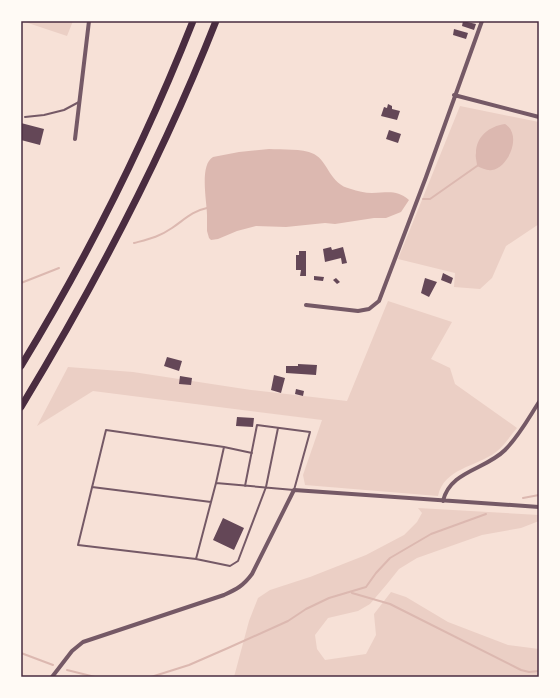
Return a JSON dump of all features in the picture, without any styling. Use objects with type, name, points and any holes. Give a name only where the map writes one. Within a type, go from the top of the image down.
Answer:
[{"type":"highway","points":[[21,366],[62,295],[112,201],[152,118],[193,21]]},
{"type":"highway","points":[[21,407],[66,332],[132,210],[172,127],[216,21]]},
{"type":"street","points":[[75,139],[89,21]]},
{"type":"street","points":[[306,305],[358,311],[369,309],[378,301],[426,177],[454,95],[482,21]]},
{"type":"street","points":[[454,95],[539,117]]},
{"type":"street","points":[[443,501],[446,491],[456,480],[505,451],[522,430],[539,402]]},
{"type":"street","points":[[52,677],[72,651],[83,642],[236,590],[245,583],[252,574],[294,490],[539,507]]},
{"type":"lane","points":[[25,117],[44,115],[64,110],[80,102]]},
{"type":"lane","points":[[216,483],[245,486],[266,487],[294,490],[310,432],[257,425],[245,486]]},
{"type":"lane","points":[[252,453],[224,447],[106,430],[78,545],[196,559],[230,566],[238,561],[266,487],[278,428]]},
{"type":"lane","points":[[196,559],[224,447]]},
{"type":"lane","points":[[92,487],[211,502]]},
{"type":"shaded area","points":[[22,21],[73,21],[67,36]]},
{"type":"shaded area","points":[[460,106],[539,122],[539,224],[506,246],[492,278],[480,289],[454,287],[455,273],[398,259]]},
{"type":"shaded area","points":[[505,124],[510,129],[513,136],[513,143],[508,157],[503,164],[492,170],[486,170],[477,166],[477,147],[481,137],[484,133],[494,127]]},
{"type":"shaded area","points":[[269,149],[309,152],[319,158],[338,183],[344,186],[367,193],[396,193],[409,200],[401,212],[386,218],[374,218],[335,224],[325,223],[286,227],[256,226],[211,240],[207,231],[205,184],[206,168],[209,161],[213,157],[239,152]]},
{"type":"shaded area","points":[[388,301],[452,322],[431,359],[450,368],[455,384],[517,428],[496,452],[462,469],[447,479],[441,487],[438,496],[305,485],[303,475],[322,420],[93,391],[37,426],[68,367],[133,372],[251,390],[347,401]]},
{"type":"shaded area","points":[[418,508],[539,515],[539,521],[521,528],[482,535],[417,558],[399,569],[370,604],[358,611],[328,618],[315,635],[317,649],[325,660],[366,654],[376,635],[374,614],[391,592],[406,597],[448,622],[508,645],[539,649],[539,677],[234,677],[249,621],[258,598],[270,590],[310,577],[366,555],[404,535],[417,522],[422,513]]},
{"type":"building","points":[[463,21],[476,24],[474,30],[462,26]]},
{"type":"building","points":[[454,29],[468,33],[466,39],[453,35]]},
{"type":"building","points":[[388,104],[392,106],[392,109],[400,111],[397,120],[381,116],[384,107],[387,108]]},
{"type":"building","points":[[21,123],[44,129],[40,145],[21,140]]},
{"type":"building","points":[[389,130],[401,134],[398,143],[386,139]]},
{"type":"building","points":[[331,247],[332,250],[343,247],[347,263],[342,264],[341,258],[325,262],[323,249]]},
{"type":"building","points":[[299,251],[306,251],[306,276],[300,276],[301,270],[296,270],[296,255],[299,255]]},
{"type":"building","points":[[443,273],[453,278],[451,284],[441,280]]},
{"type":"building","points":[[314,276],[324,277],[323,281],[314,280]]},
{"type":"building","points":[[336,278],[340,282],[337,284],[333,280]]},
{"type":"building","points":[[425,278],[437,282],[429,297],[421,293]]},
{"type":"building","points":[[167,357],[182,361],[179,371],[164,366]]},
{"type":"building","points":[[298,364],[317,365],[316,375],[286,373],[286,366],[298,366]]},
{"type":"building","points":[[274,375],[285,378],[281,393],[271,390]]},
{"type":"building","points":[[180,376],[192,378],[191,385],[179,384]]},
{"type":"building","points":[[296,389],[304,391],[303,396],[295,394]]},
{"type":"building","points":[[237,417],[254,418],[253,427],[236,426]]},
{"type":"building","points":[[223,518],[244,528],[234,550],[213,540]]},
{"type":"waterway","points":[[423,199],[430,199],[477,166]]},
{"type":"waterway","points":[[134,243],[163,234],[192,214],[207,208]]},
{"type":"waterway","points":[[21,283],[59,268]]},
{"type":"waterway","points":[[523,498],[539,495]]},
{"type":"waterway","points":[[151,677],[189,665],[228,648],[288,621],[306,609],[329,598],[366,587],[376,573],[390,558],[431,534],[486,514]]},
{"type":"waterway","points":[[352,593],[390,604],[521,670],[529,672],[539,671]]},
{"type":"waterway","points":[[21,653],[53,665]]},
{"type":"waterway","points":[[67,670],[95,677]]}]
